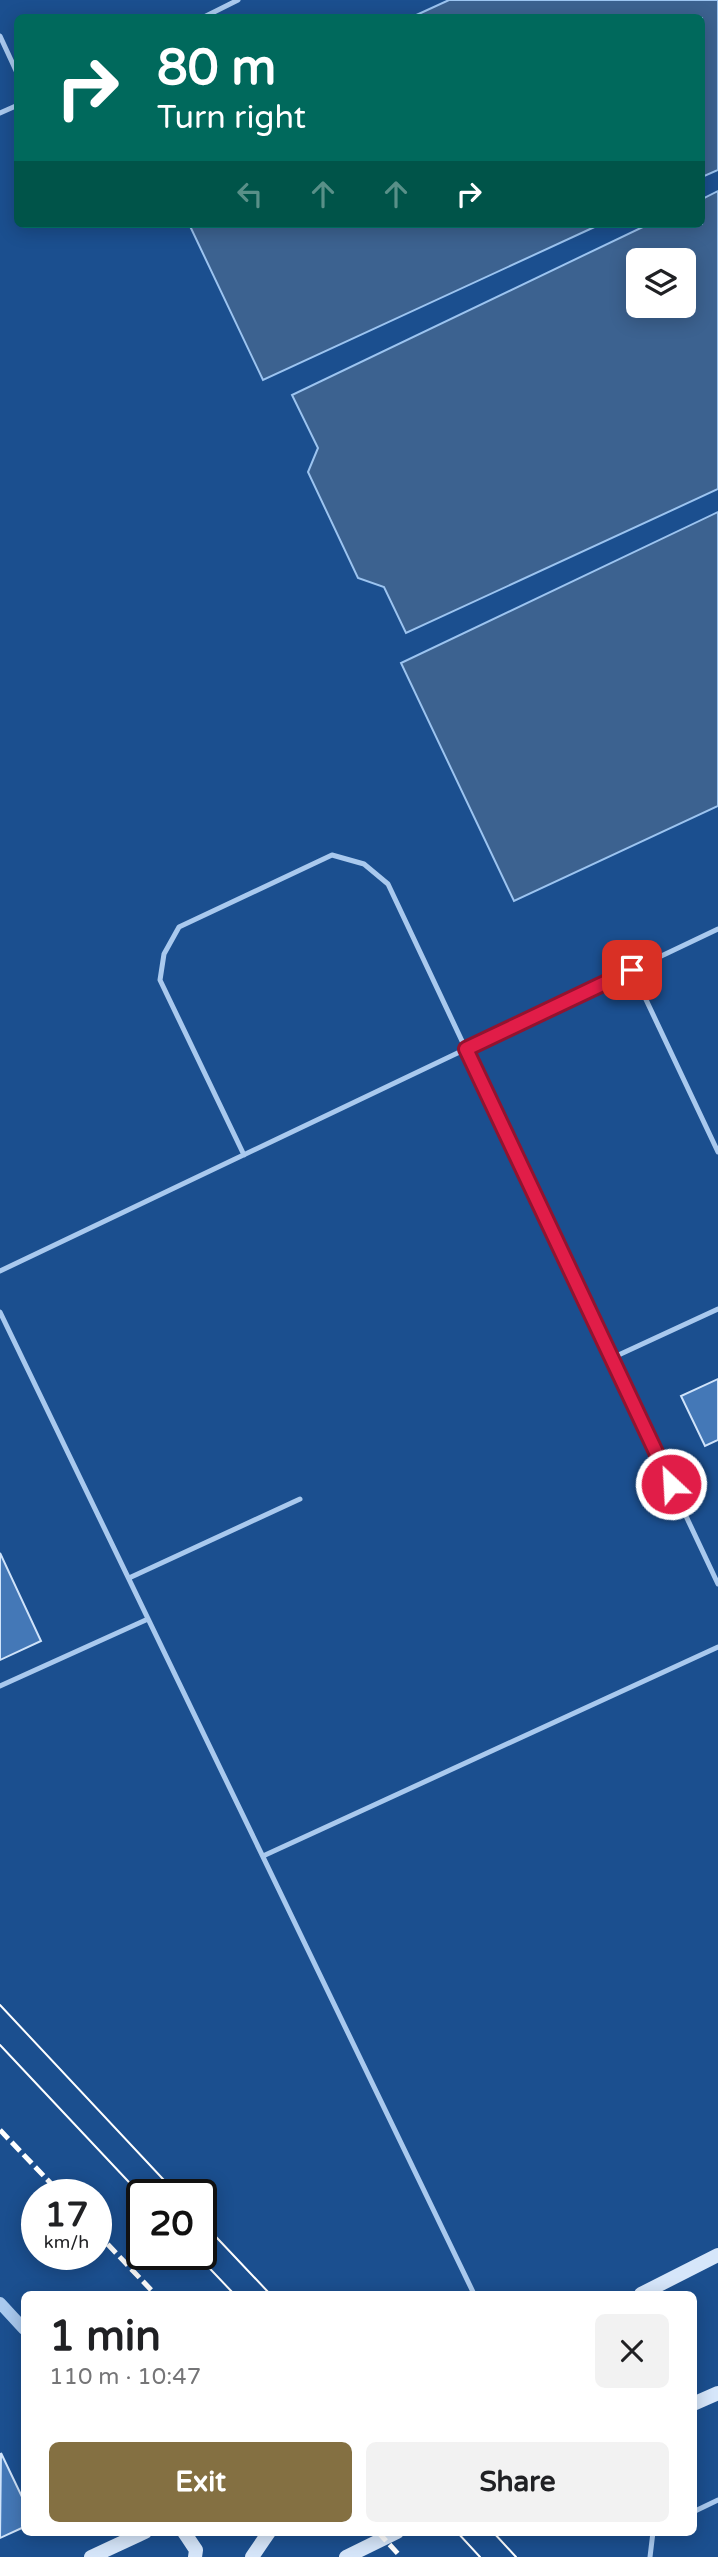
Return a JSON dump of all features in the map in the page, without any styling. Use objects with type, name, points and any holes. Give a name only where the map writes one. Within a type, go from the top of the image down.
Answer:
[{"type":"main road","points":[[647,2291],[718,2255]]},
{"type":"main road","points":[[697,2402],[718,2393]]},
{"type":"main road","points":[[91,2557],[136,2536]]},
{"type":"main road","points":[[187,2536],[196,2550],[195,2557]]},
{"type":"main road","points":[[252,2557],[266,2536]]},
{"type":"main road","points":[[346,2557],[389,2536]]},
{"type":"street","points":[[0,2302],[21,2326]]},
{"type":"lane","points":[[210,14],[238,0]]},
{"type":"lane","points":[[0,36],[14,66]]},
{"type":"lane","points":[[244,1155],[160,979],[164,954],[179,927],[332,855],[364,864],[388,884],[718,1584]]},
{"type":"lane","points":[[0,1271],[718,929]]},
{"type":"lane","points":[[632,970],[718,1152]]},
{"type":"lane","points":[[612,1358],[718,1309]]},
{"type":"lane","points":[[0,1312],[473,2291]]},
{"type":"lane","points":[[129,1578],[300,1500]]},
{"type":"lane","points":[[0,1686],[148,1619]]},
{"type":"lane","points":[[263,1856],[718,1647]]},
{"type":"lane","points":[[697,2510],[718,2500]]},
{"type":"lane","points":[[650,2557],[653,2536]]},
{"type":"water","points":[[449,0],[718,0],[718,170],[705,176],[705,14],[419,14]]},
{"type":"water","points":[[718,191],[718,489],[406,633],[384,587],[358,578],[308,472],[318,448],[292,395],[641,228],[705,228],[705,198]]},
{"type":"water","points":[[191,228],[592,228],[263,380]]},
{"type":"water","points":[[718,512],[718,806],[514,901],[401,663]]},
{"type":"building","points":[[718,1379],[718,1440],[705,1446],[681,1396]]},
{"type":"building","points":[[0,1553],[41,1641],[0,1660]]},
{"type":"building","points":[[1,2453],[21,2495],[21,2528],[0,2538]]},
{"type":"tram line","points":[[0,2005],[163,2179]]},
{"type":"tram line","points":[[0,2045],[126,2179]]},
{"type":"tram line","points":[[217,2238],[267,2291]]},
{"type":"tram line","points":[[211,2270],[231,2291]]},
{"type":"tram line","points":[[461,2536],[480,2557]]},
{"type":"tram line","points":[[497,2536],[516,2557]]},
{"type":"railway","points":[[0,2130],[47,2179]]},
{"type":"railway","points":[[112,2249],[152,2291]]},
{"type":"railway","points":[[382,2536],[401,2557]]},
{"type":"route","points":[[632,970],[466,1049],[671,1484]]}]
